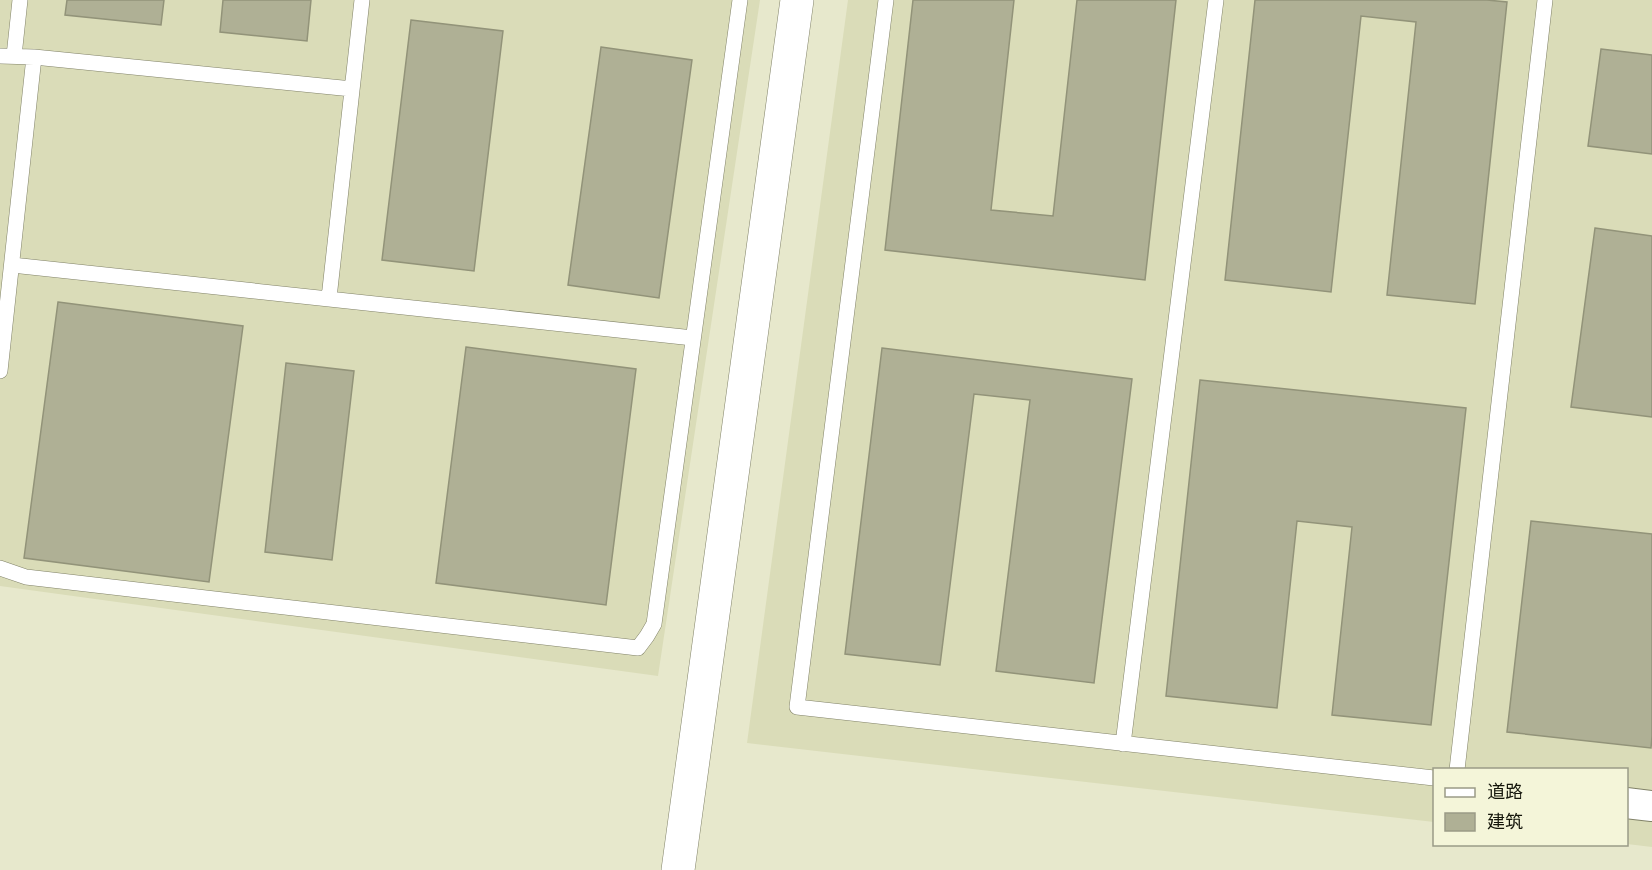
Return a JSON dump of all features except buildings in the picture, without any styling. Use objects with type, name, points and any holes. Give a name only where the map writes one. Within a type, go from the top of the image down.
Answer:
[{"type":"street","points":[[678,870],[797,0]]},
{"type":"street","points":[[1628,803],[1652,806]]},
{"type":"lane","points":[[20,0],[7,56],[352,89]]},
{"type":"lane","points":[[329,298],[362,0]]},
{"type":"lane","points":[[0,568],[26,577],[638,648],[654,624],[740,0]]},
{"type":"lane","points":[[886,0],[797,707],[1433,778]]},
{"type":"lane","points":[[1123,744],[1216,0]]},
{"type":"lane","points":[[1457,768],[1545,0]]},
{"type":"lane","points":[[0,371],[34,57]]},
{"type":"lane","points":[[12,265],[693,338]]},
{"type":"shaded area","points":[[0,0],[760,0],[658,676],[0,586]]},
{"type":"shaded area","points":[[848,0],[1652,0],[1652,847],[1628,844],[1628,768],[1433,768],[1433,822],[747,743]]}]
